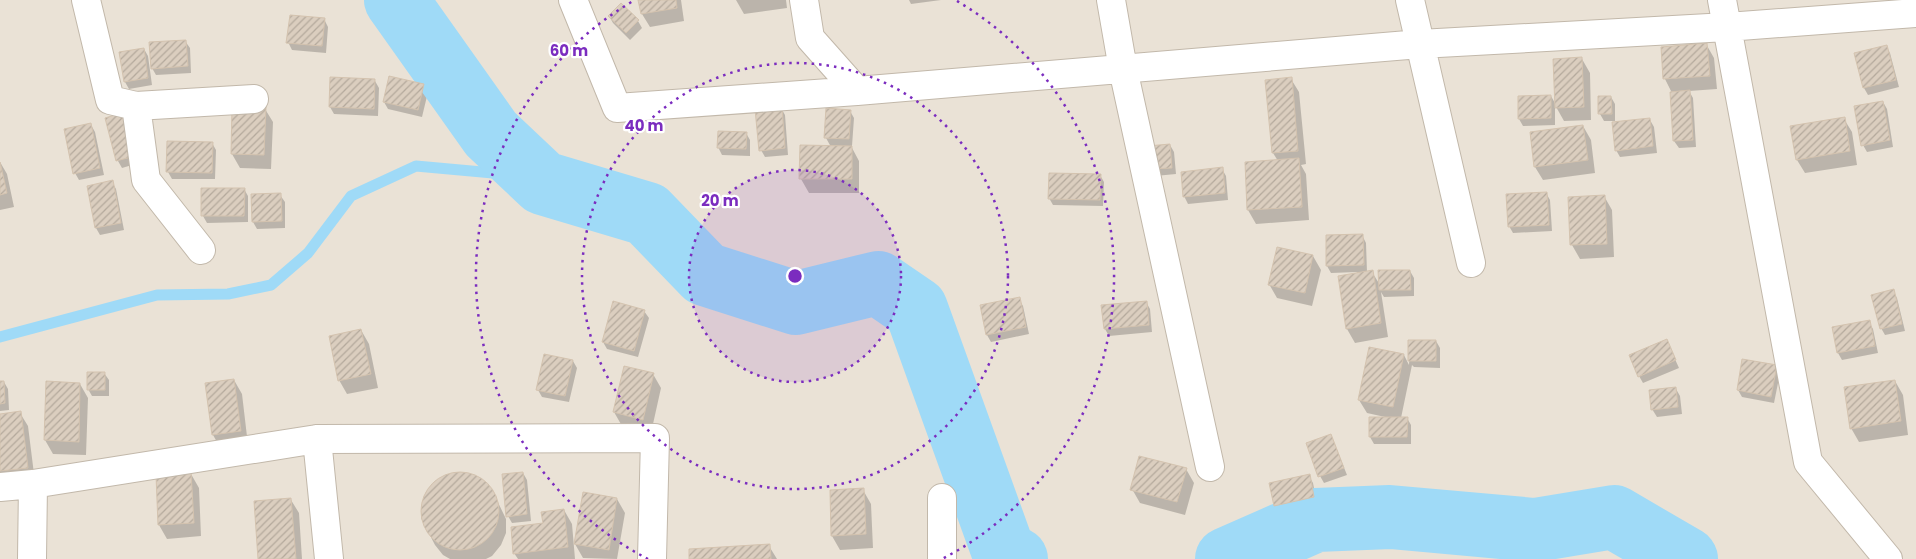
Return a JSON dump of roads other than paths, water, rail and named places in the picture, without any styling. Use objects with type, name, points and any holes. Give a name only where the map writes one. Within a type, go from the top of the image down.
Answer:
[{"type":"street","points":[[86,0],[110,100],[136,106],[254,99]]},
{"type":"street","points":[[573,0],[617,108],[857,91],[1420,44],[1727,27],[1916,13]]},
{"type":"street","points":[[804,0],[810,38],[857,91]]},
{"type":"street","points":[[1110,0],[1123,69],[1210,467]]},
{"type":"street","points":[[1410,0],[1471,263]]},
{"type":"street","points":[[1722,0],[1808,462],[1888,559]]},
{"type":"street","points":[[136,106],[146,180],[201,250]]},
{"type":"street","points":[[0,487],[34,484],[317,439],[655,438],[652,559]]},
{"type":"street","points":[[317,439],[329,559]]},
{"type":"street","points":[[32,559],[34,484]]},
{"type":"street","points":[[942,498],[942,559]]},
{"type":"waterway","points":[[396,0],[491,134],[543,183],[647,214],[705,274],[796,303],[878,283],[916,309],[1004,553],[1016,559]]},
{"type":"waterway","points":[[0,337],[157,295],[228,294],[271,285],[308,253],[351,196],[416,166],[493,173],[543,183]]},
{"type":"waterway","points":[[1227,559],[1316,520],[1390,517],[1535,530],[1614,517],[1686,559]]}]
